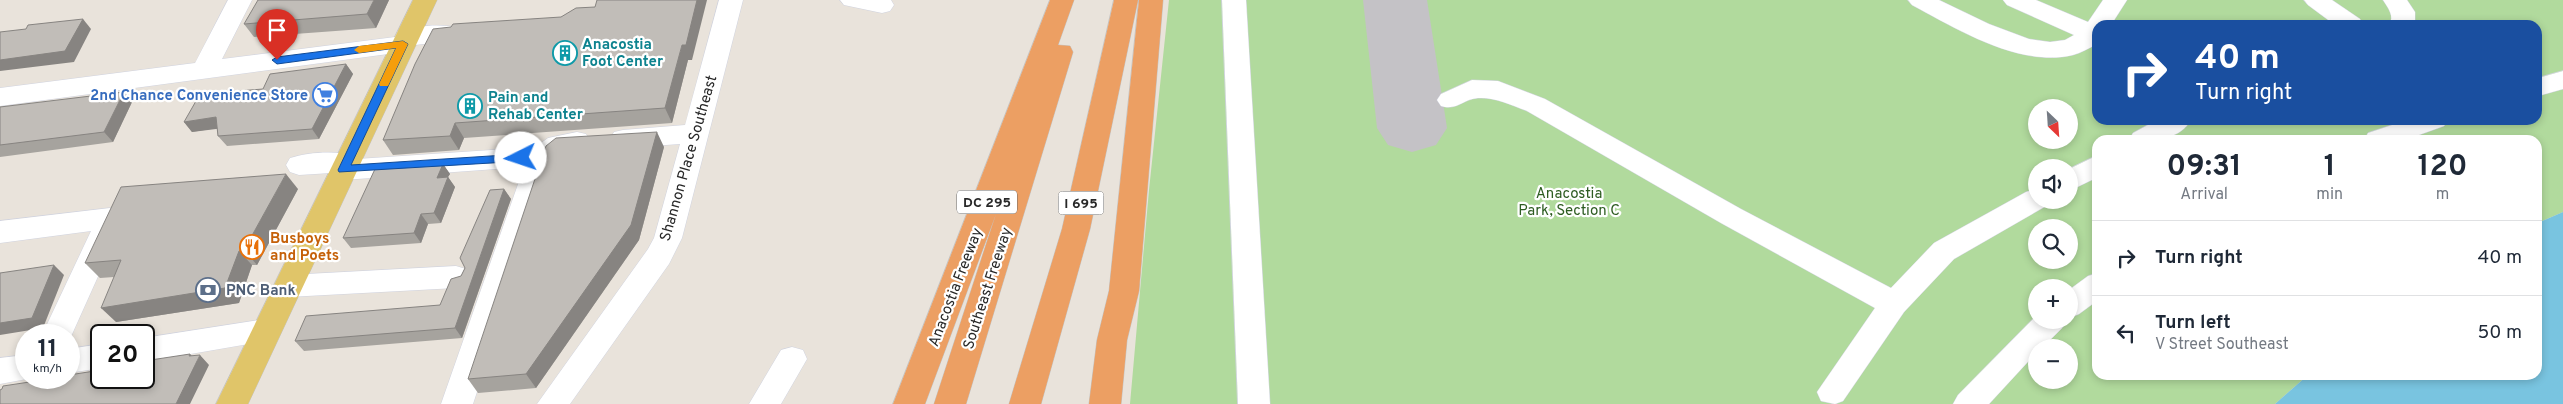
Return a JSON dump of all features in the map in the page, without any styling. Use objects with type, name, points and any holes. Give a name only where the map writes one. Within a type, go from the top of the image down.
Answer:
[{"type":"highway","name":"Anacostia Freeway","points":[[909,404],[949,303],[1062,0]]},
{"type":"highway","name":"Southeast Freeway","points":[[950,404],[1077,0]]},
{"type":"highway","name":"I 695","points":[[1024,404],[1076,229],[1126,0]]},
{"type":"highway","points":[[1104,404],[1112,340],[1124,291],[1151,0]]},
{"type":"main road","points":[[232,404],[425,0]]},
{"type":"street","points":[[204,70],[240,0]]},
{"type":"street","name":"Shannon Place Southeast","points":[[554,404],[659,256],[674,220],[732,0]]},
{"type":"street","points":[[852,0],[882,5]]},
{"type":"street","points":[[1234,0],[1254,360],[1254,404]]},
{"type":"street","points":[[1920,0],[2020,46],[2031,49],[2060,50],[2088,38],[2092,33],[2021,1]]},
{"type":"street","points":[[2101,20],[2115,0]]},
{"type":"street","points":[[2316,0],[2344,20]]},
{"type":"street","points":[[2395,0],[2403,12],[2404,20]]},
{"type":"street","points":[[0,96],[204,70],[450,34]]},
{"type":"street","points":[[2542,86],[2563,80]]},
{"type":"street","points":[[1450,100],[1472,89],[1498,90],[1536,105],[1731,216],[1894,304]]},
{"type":"street","points":[[2151,135],[2169,125]]},
{"type":"street","points":[[2392,135],[2420,125]]},
{"type":"street","points":[[457,404],[541,156],[559,142],[696,134]]},
{"type":"street","points":[[299,165],[345,166],[521,158]]},
{"type":"street","points":[[2078,176],[2092,168]]},
{"type":"street","points":[[1832,392],[1894,304],[1944,251],[2028,204]]},
{"type":"street","points":[[0,232],[114,209],[62,324]]},
{"type":"street","points":[[288,286],[456,277]]},
{"type":"street","points":[[2078,299],[2092,289]]},
{"type":"street","points":[[1969,404],[2042,329]]},
{"type":"street","points":[[155,348],[266,331]]},
{"type":"street","points":[[765,404],[792,359]]},
{"type":"street","points":[[0,371],[15,369]]},
{"type":"green space","name":"Anacostia Park, Section C","points":[[1169,0],[2563,0],[2563,212],[2542,221],[2542,135],[2092,135],[2092,380],[2302,380],[2275,404],[1130,404],[1149,190]]},
{"type":"water","points":[[2563,212],[2563,404],[2275,404],[2302,380],[2542,380],[2542,221]]},
{"type":"building","points":[[258,0],[374,0],[367,14],[244,24]]},
{"type":"building","points":[[597,0],[697,0],[686,45],[682,45],[665,108],[455,123],[450,136],[383,140],[415,64],[433,29],[451,27],[453,24],[561,17],[576,8],[595,7]]},
{"type":"building","points":[[83,19],[65,51],[0,60],[0,32],[26,29],[28,25]]},
{"type":"building","points":[[346,64],[312,129],[218,136],[216,117],[184,122],[200,94],[263,89],[270,74]]},
{"type":"building","points":[[124,92],[104,132],[0,145],[0,107]]},
{"type":"building","points":[[657,132],[631,225],[526,374],[468,379],[546,146],[556,138]]},
{"type":"building","points":[[443,164],[437,178],[448,177],[434,213],[421,214],[414,233],[343,238],[375,169]]},
{"type":"building","points":[[286,174],[244,250],[239,251],[225,288],[101,308],[121,260],[85,263],[121,187]]},
{"type":"building","points":[[504,189],[455,328],[295,341],[306,316],[440,305],[451,279],[461,276],[465,268],[460,258],[490,190]]},
{"type":"building","points":[[54,265],[32,318],[0,323],[0,273]]},
{"type":"building","points":[[190,354],[189,356],[200,355],[176,404],[0,404],[0,390],[3,386],[15,384],[15,389],[80,389],[80,373],[90,372],[90,389],[155,389],[155,359]]},
{"type":"taxiway","points":[[1395,0],[1412,128]]},
{"type":"slow traffic","points":[[359,50],[403,44],[384,84]]},
{"type":"place","name":"Anacostia Foot Center","points":[[565,53]]},
{"type":"place","name":"2nd Chance Convenience Store","points":[[325,95]]},
{"type":"place","name":"Pain and Rehab Center","points":[[470,106]]},
{"type":"place","name":"Busboys and Poets","points":[[252,247]]},
{"type":"place","name":"PNC Bank","points":[[208,290]]},
{"type":"route","points":[[277,60],[403,44],[343,170],[521,158]]}]
